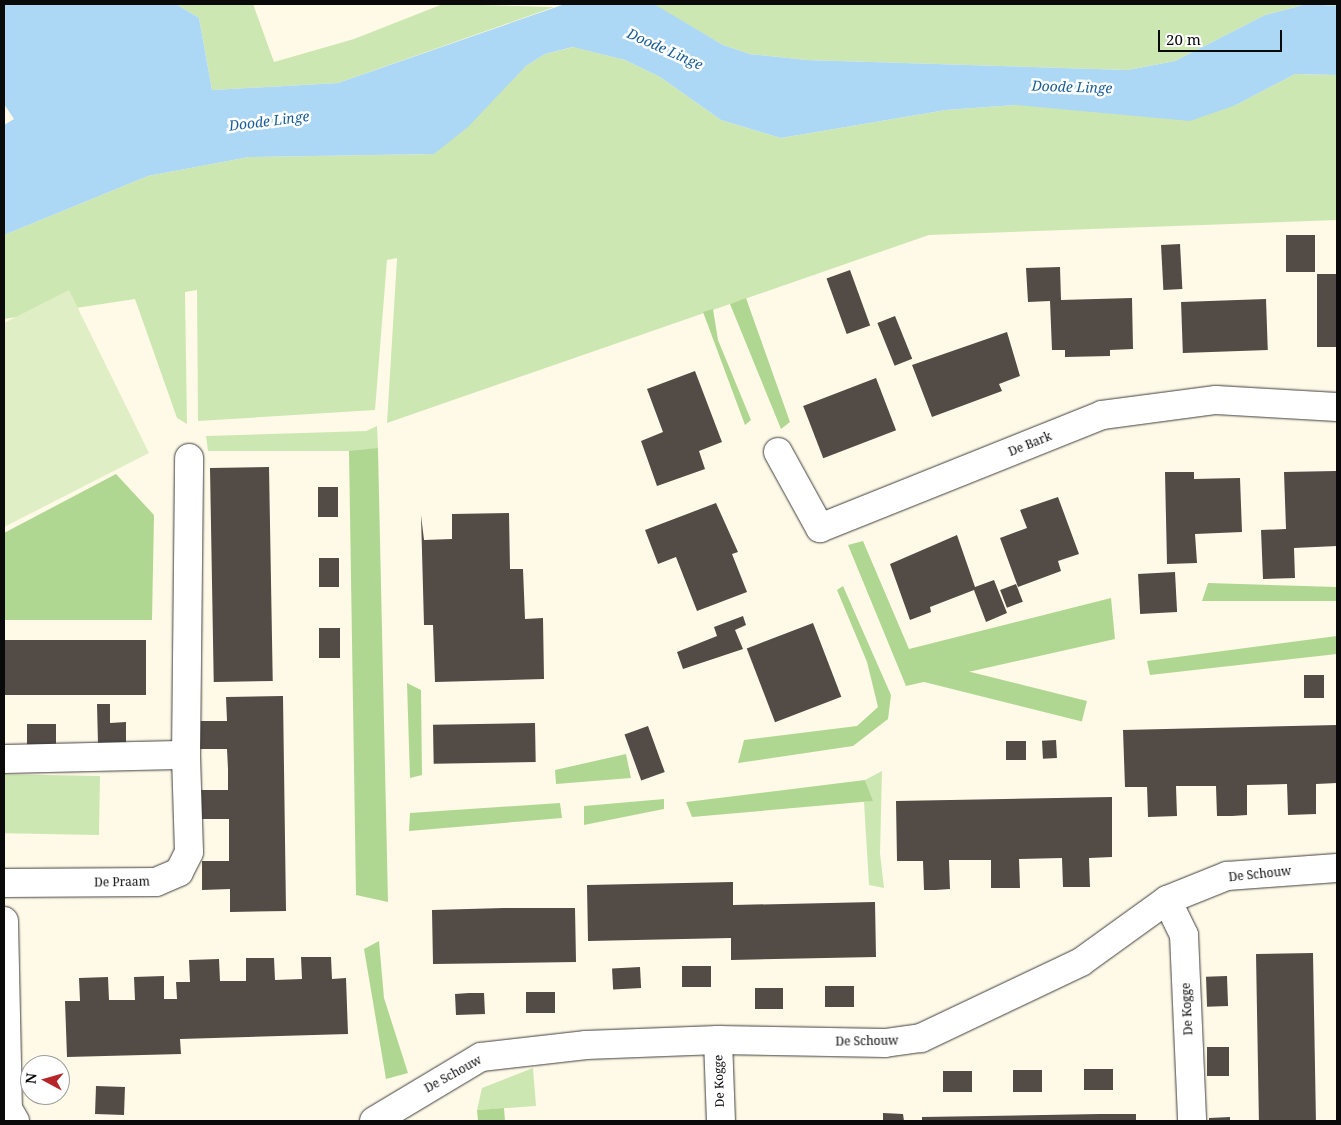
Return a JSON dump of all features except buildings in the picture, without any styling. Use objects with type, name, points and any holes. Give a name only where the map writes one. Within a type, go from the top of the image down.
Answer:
[{"type":"street","name":"De Bark","points":[[778,452],[820,528],[1102,415],[1216,400],[1337,407]]},
{"type":"street","name":"De Praam","points":[[4,883],[156,882],[179,872],[189,852],[186,755],[189,458]]},
{"type":"street","points":[[4,759],[186,755]]},
{"type":"street","name":"De Schouw","points":[[374,1121],[481,1057],[586,1045],[718,1040],[885,1043],[921,1038],[1081,962],[1167,900],[1227,876],[1337,868]]},
{"type":"street","name":"De Kogge","points":[[1167,900],[1184,935],[1192,1121]]},
{"type":"street","points":[[4,921],[8,1109],[15,1121]]},
{"type":"street","name":"De Kogge","points":[[718,1040],[721,1121]]},
{"type":"green space","points":[[176,4],[253,4],[274,62],[354,39],[443,4],[554,7],[338,83],[212,90],[199,18]]},
{"type":"green space","points":[[652,4],[1307,4],[1265,15],[1175,61],[1128,70],[807,60],[750,54],[723,45]]},
{"type":"green space","points":[[1307,4],[1337,4],[1337,6]]},
{"type":"green space","points":[[574,47],[625,60],[660,77],[721,120],[781,138],[946,110],[1015,105],[1236,105],[1295,74],[1337,75],[1337,220],[929,235],[387,423],[397,258],[387,260],[375,410],[198,421],[197,290],[185,292],[187,424],[177,418],[135,299],[4,319],[4,235],[148,176],[249,157],[434,154],[526,66],[545,54]]},
{"type":"green space","points":[[69,290],[149,453],[4,527],[4,323]]},
{"type":"green space","points":[[746,298],[790,422],[781,429],[730,304]]},
{"type":"green space","points":[[713,309],[718,340],[751,420],[745,425],[703,312]]},
{"type":"green space","points":[[377,426],[378,448],[364,451],[208,451],[206,436],[366,431]]},
{"type":"green space","points":[[378,448],[388,902],[356,895],[349,451]]},
{"type":"green space","points":[[116,474],[154,515],[152,620],[4,620],[4,533]]},
{"type":"green space","points":[[863,541],[909,649],[1111,598],[1115,639],[906,686],[848,545]]},
{"type":"green space","points":[[1208,583],[1337,587],[1337,601],[1202,601]]},
{"type":"green space","points":[[843,586],[891,695],[888,719],[853,746],[738,763],[744,740],[857,726],[878,707],[867,662],[837,590]]},
{"type":"green space","points":[[1337,636],[1337,654],[1150,675],[1147,661]]},
{"type":"green space","points":[[918,659],[1087,701],[1082,721],[913,679]]},
{"type":"green space","points":[[407,683],[421,690],[422,775],[410,778]]},
{"type":"green space","points":[[626,754],[631,778],[556,784],[555,770]]},
{"type":"green space","points":[[882,771],[880,853],[884,888],[869,885],[864,802],[872,800],[865,780]]},
{"type":"green space","points":[[4,774],[100,776],[99,835],[4,833]]},
{"type":"green space","points":[[865,780],[873,801],[692,817],[686,802]]},
{"type":"green space","points":[[664,799],[664,809],[584,825],[584,806]]},
{"type":"green space","points":[[560,803],[562,818],[409,831],[410,813]]},
{"type":"green space","points":[[379,941],[384,998],[408,1073],[386,1079],[364,949]]},
{"type":"green space","points":[[533,1068],[536,1106],[477,1110],[482,1088]]},
{"type":"green space","points":[[504,1108],[505,1121],[478,1121],[477,1110]]},
{"type":"water","name":"Doode Linge","points":[[4,4],[176,4],[199,18],[212,90],[338,83],[565,4],[654,4],[723,45],[750,54],[807,60],[1128,70],[1175,61],[1265,15],[1307,4],[1337,6],[1337,75],[1295,74],[1236,105],[1190,121],[1015,105],[946,110],[781,138],[721,120],[660,77],[625,60],[573,47],[545,54],[526,66],[468,127],[434,154],[249,157],[148,176],[4,235],[4,125],[14,119],[4,104]]}]
